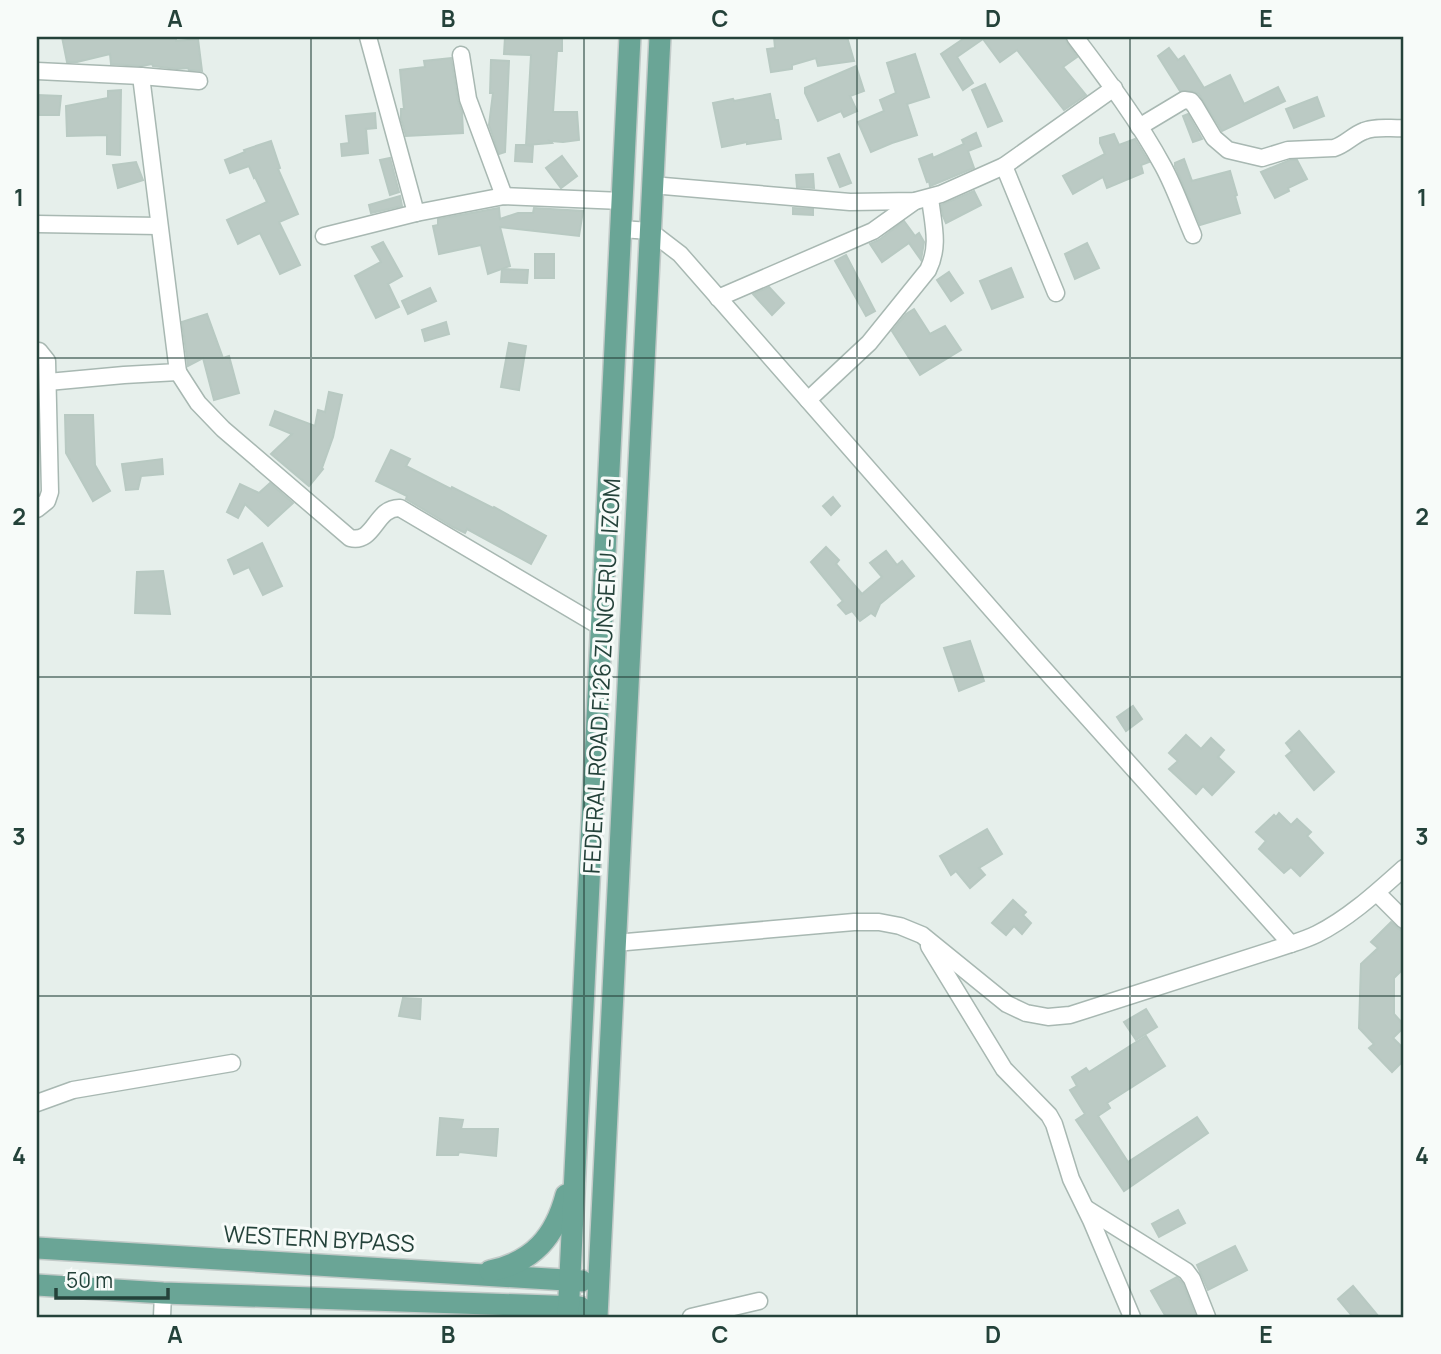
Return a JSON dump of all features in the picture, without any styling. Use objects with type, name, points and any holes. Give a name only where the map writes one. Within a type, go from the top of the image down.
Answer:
[{"type":"main road","name":"FEDERAL ROAD F.126 ZUNGERU - IZOM","points":[[568,1312],[630,37]]},
{"type":"main road","name":"FEDERAL ROAD F.126 ZUNGERU - IZOM","points":[[597,1312],[660,37]]},
{"type":"main road","points":[[472,1274],[508,1267],[524,1260],[539,1247],[554,1229],[563,1209],[575,1163]]},
{"type":"main road","name":"WESTERN BYPASS","points":[[37,1248],[598,1283]]},
{"type":"main road","points":[[37,1284],[163,1293],[473,1302],[568,1312],[597,1312]]},
{"type":"main road","points":[[473,1302],[509,1317]]},
{"type":"street","points":[[368,37],[416,213]]},
{"type":"street","points":[[1075,37],[1114,88],[1164,168],[1193,235]]},
{"type":"street","points":[[461,55],[468,99],[504,197]]},
{"type":"street","points":[[37,71],[199,81]]},
{"type":"street","points":[[141,76],[178,372],[198,403],[223,429],[350,538],[356,540],[366,536],[386,512],[392,508],[400,508],[601,626]]},
{"type":"street","points":[[718,298],[873,231],[922,200],[1004,166],[1114,88]]},
{"type":"street","points":[[1139,127],[1184,100],[1191,101],[1221,145],[1228,150],[1262,158],[1288,150],[1334,148],[1362,131],[1404,128]]},
{"type":"street","points":[[1004,166],[1056,293]]},
{"type":"street","points":[[652,185],[850,202],[922,200]]},
{"type":"street","points":[[324,236],[416,213],[504,197],[622,201]]},
{"type":"street","points":[[808,400],[869,343],[928,270],[936,245],[922,200]]},
{"type":"street","points":[[37,224],[159,226]]},
{"type":"street","points":[[621,229],[650,231],[680,254],[1035,659],[1291,944]]},
{"type":"street","points":[[37,351],[47,361],[50,492],[47,501],[37,509]]},
{"type":"street","points":[[48,382],[178,372]]},
{"type":"street","points":[[615,943],[878,922],[900,926],[922,935],[1007,1004],[1026,1013],[1048,1017],[1070,1015],[1317,934],[1341,920],[1404,868]]},
{"type":"street","points":[[1377,892],[1404,920]]},
{"type":"street","points":[[922,935],[1004,1069],[1049,1115],[1054,1124],[1071,1179],[1087,1209],[1132,1317]]},
{"type":"street","points":[[37,1103],[73,1090],[232,1063]]},
{"type":"street","points":[[1087,1209],[1186,1271],[1192,1279],[1207,1317]]},
{"type":"street","points":[[162,1317],[163,1293]]},
{"type":"street","points":[[691,1317],[759,1301]]},
{"type":"building","points":[[62,37],[176,37],[176,41],[198,39],[202,71],[152,64],[111,64],[110,54],[67,62]]},
{"type":"building","points":[[505,37],[562,37],[562,51],[557,51],[553,112],[577,112],[579,140],[526,145],[531,55],[504,54]]},
{"type":"building","points":[[774,37],[847,37],[854,61],[818,66],[816,58],[792,65],[792,69],[771,72],[767,49],[775,48]]},
{"type":"building","points":[[966,37],[1065,37],[1077,57],[1063,67],[1086,95],[1064,110],[1017,50],[1000,62],[983,39],[957,57],[973,83],[963,90],[941,54]]},
{"type":"building","points":[[1169,48],[1178,60],[1184,56],[1204,88],[1230,75],[1244,104],[1278,87],[1285,101],[1222,131],[1199,94],[1180,91],[1158,56]]},
{"type":"building","points":[[915,54],[929,97],[907,104],[917,135],[871,152],[858,122],[884,111],[880,100],[896,93],[887,63]]},
{"type":"building","points":[[451,58],[462,112],[463,133],[406,136],[401,119],[401,109],[404,109],[400,70],[425,67],[424,61]]},
{"type":"building","points":[[491,60],[509,61],[505,152],[499,154],[489,125],[493,93],[490,93]]},
{"type":"building","points":[[856,66],[864,91],[850,96],[857,111],[844,117],[841,111],[818,121],[805,88]]},
{"type":"building","points":[[985,84],[1002,121],[988,127],[972,90]]},
{"type":"building","points":[[121,90],[120,155],[107,154],[107,135],[67,136],[66,106],[108,98],[108,91]]},
{"type":"building","points":[[770,94],[781,139],[722,147],[713,103]]},
{"type":"building","points":[[37,95],[61,96],[59,115],[37,115]]},
{"type":"building","points":[[1317,97],[1324,116],[1294,128],[1286,109]]},
{"type":"building","points":[[375,113],[376,128],[366,129],[368,153],[342,156],[341,144],[349,143],[346,116]]},
{"type":"building","points":[[1188,114],[1202,139],[1193,142],[1183,116]]},
{"type":"building","points":[[976,133],[981,146],[968,151],[974,168],[930,186],[919,159],[932,154],[933,158],[964,144],[962,140]]},
{"type":"building","points":[[1114,134],[1119,145],[1135,139],[1149,162],[1141,165],[1143,173],[1107,188],[1103,177],[1073,194],[1063,176],[1105,154],[1100,138]]},
{"type":"building","points":[[271,141],[280,168],[278,169],[298,214],[279,222],[300,265],[280,274],[260,233],[238,244],[227,220],[267,202],[249,166],[230,173],[225,160]]},
{"type":"building","points":[[516,145],[533,146],[532,162],[515,161]]},
{"type":"building","points":[[839,154],[851,183],[840,187],[828,158]]},
{"type":"building","points":[[562,156],[577,176],[561,188],[546,168]]},
{"type":"building","points":[[390,158],[399,192],[390,195],[380,160]]},
{"type":"building","points":[[1184,159],[1192,181],[1230,171],[1240,213],[1200,225],[1175,166],[1175,163]]},
{"type":"building","points":[[1290,160],[1297,160],[1307,179],[1275,198],[1261,172]]},
{"type":"building","points":[[136,162],[143,180],[118,188],[113,165]]},
{"type":"building","points":[[813,174],[814,188],[797,187],[796,175]]},
{"type":"building","points":[[974,191],[981,205],[946,223],[941,205]]},
{"type":"building","points":[[400,196],[402,206],[371,213],[369,205]]},
{"type":"building","points":[[499,208],[500,219],[518,213],[533,213],[534,208],[583,211],[579,236],[500,227],[510,266],[488,274],[481,245],[439,254],[433,226],[438,225],[438,219]]},
{"type":"building","points":[[793,208],[813,209],[813,215],[793,214]]},
{"type":"building","points":[[904,221],[915,236],[919,233],[924,242],[921,260],[909,243],[882,262],[870,244]]},
{"type":"building","points":[[383,242],[402,276],[388,284],[399,307],[376,318],[355,276],[381,262],[372,247]]},
{"type":"building","points":[[1087,243],[1099,268],[1075,279],[1065,254]]},
{"type":"building","points":[[535,254],[554,254],[554,278],[535,278]]},
{"type":"building","points":[[846,255],[875,311],[866,316],[835,261]]},
{"type":"building","points":[[1011,268],[1023,297],[992,309],[980,281]]},
{"type":"building","points":[[502,269],[528,270],[527,283],[501,282]]},
{"type":"building","points":[[949,272],[963,293],[951,301],[937,280]]},
{"type":"building","points":[[769,287],[784,303],[772,315],[753,294]]},
{"type":"building","points":[[430,288],[436,301],[408,314],[402,301]]},
{"type":"building","points":[[914,309],[930,334],[945,326],[961,350],[920,375],[892,331],[906,314]]},
{"type":"building","points":[[207,314],[223,358],[229,356],[239,393],[214,400],[203,358],[188,366],[182,322]]},
{"type":"building","points":[[446,322],[449,334],[425,341],[422,330]]},
{"type":"building","points":[[509,343],[526,346],[519,390],[501,387]]},
{"type":"building","points":[[329,392],[342,395],[323,469],[309,486],[271,454],[292,434],[270,425],[275,411],[315,426],[318,410],[325,412]]},
{"type":"building","points":[[65,415],[93,415],[95,465],[110,491],[93,501],[66,453]]},
{"type":"building","points":[[391,450],[410,459],[406,466],[494,507],[546,536],[531,564],[467,529],[465,533],[453,527],[406,499],[407,496],[376,481]]},
{"type":"building","points":[[162,459],[163,474],[141,476],[138,489],[126,490],[122,464]]},
{"type":"building","points":[[270,483],[293,503],[268,526],[245,504],[238,518],[227,512],[240,484],[259,493]]},
{"type":"building","points":[[833,497],[840,506],[831,515],[823,506]]},
{"type":"building","points":[[262,543],[282,586],[263,595],[249,567],[234,574],[228,560]]},
{"type":"building","points":[[826,547],[839,560],[836,564],[862,594],[882,577],[870,563],[886,551],[897,565],[902,561],[914,576],[880,604],[875,616],[871,613],[860,621],[852,611],[846,614],[838,605],[843,601],[811,562]]},
{"type":"building","points":[[163,571],[170,614],[135,613],[137,572]]},
{"type":"building","points":[[970,641],[984,681],[959,691],[944,648]]},
{"type":"building","points":[[1133,706],[1142,719],[1126,731],[1117,717]]},
{"type":"building","points":[[1299,731],[1334,772],[1314,790],[1286,756],[1292,751],[1286,743]]},
{"type":"building","points":[[1186,735],[1201,749],[1211,738],[1224,750],[1218,757],[1234,772],[1212,795],[1203,786],[1196,794],[1169,769],[1178,761],[1169,753]]},
{"type":"building","points":[[1279,813],[1291,825],[1297,819],[1311,832],[1307,836],[1323,853],[1300,876],[1291,867],[1284,873],[1259,849],[1266,841],[1256,832]]},
{"type":"building","points":[[987,829],[1002,854],[979,868],[985,875],[970,888],[956,871],[951,875],[940,856]]},
{"type":"building","points":[[1013,900],[1026,912],[1023,915],[1031,923],[1022,934],[1014,926],[1006,935],[992,923]]},
{"type":"building","points":[[1391,922],[1404,933],[1404,968],[1394,978],[1394,1014],[1404,1027],[1393,1038],[1404,1049],[1404,1060],[1392,1072],[1369,1048],[1374,1044],[1359,1028],[1361,964],[1378,948],[1371,942]]},
{"type":"building","points":[[403,998],[421,999],[420,1019],[399,1016]]},
{"type":"building","points":[[1146,1009],[1157,1027],[1136,1040],[1124,1022]]},
{"type":"building","points":[[1146,1036],[1165,1066],[1107,1103],[1110,1108],[1098,1116],[1128,1162],[1197,1117],[1208,1133],[1124,1191],[1076,1120],[1085,1114],[1070,1090],[1077,1086],[1072,1077],[1086,1068],[1089,1072]]},
{"type":"building","points":[[440,1118],[463,1120],[461,1129],[498,1129],[496,1156],[459,1152],[458,1155],[437,1155]]},
{"type":"building","points":[[1178,1210],[1185,1223],[1159,1237],[1152,1224]]},
{"type":"building","points":[[1235,1246],[1247,1270],[1208,1290],[1197,1265]]},
{"type":"building","points":[[1177,1277],[1183,1284],[1196,1317],[1166,1317],[1151,1291]]},
{"type":"building","points":[[1353,1286],[1379,1317],[1353,1317],[1338,1299]]}]
